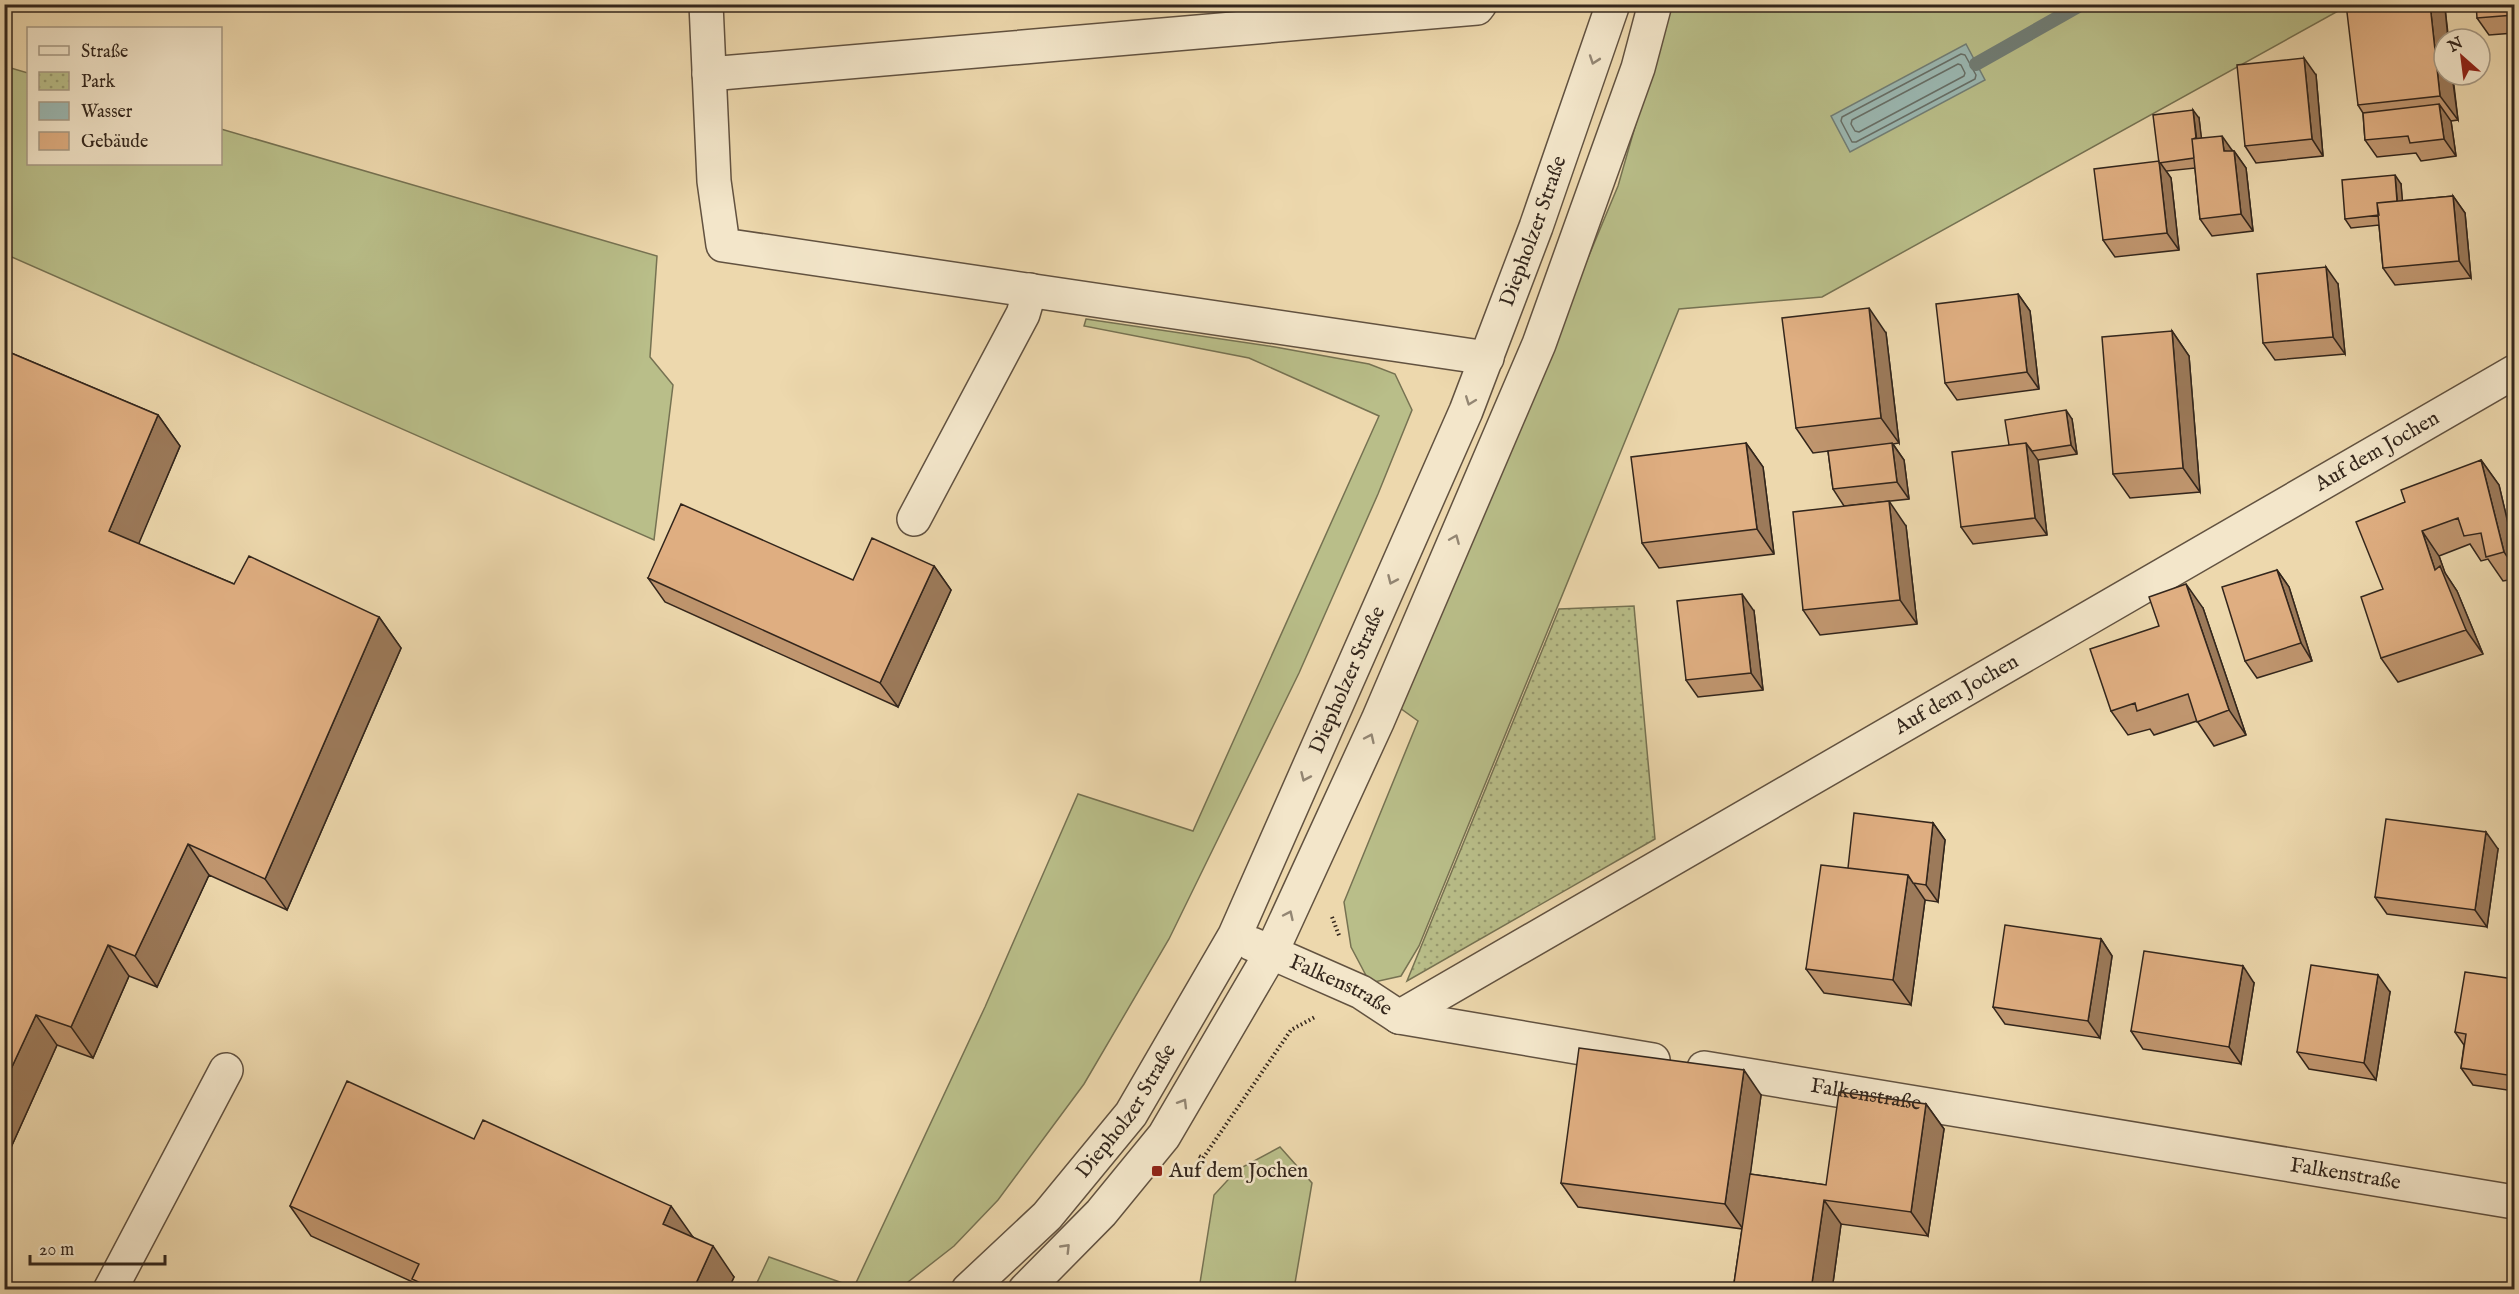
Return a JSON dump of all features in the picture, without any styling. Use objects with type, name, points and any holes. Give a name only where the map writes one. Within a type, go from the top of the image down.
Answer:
[{"type":"street","points":[[706,4],[714,181],[723,245],[1487,358]]},
{"type":"street","points":[[709,74],[1477,8],[1480,4]]},
{"type":"street","name":"Diepholzer Straße","points":[[968,1290],[1047,1216],[1131,1114],[1234,935],[1462,422],[1536,227],[1613,4]]},
{"type":"street","name":"Diepholzer Straße","points":[[1025,1290],[1101,1213],[1164,1136],[1271,953],[1378,720],[1539,344],[1638,68],[1655,4]]},
{"type":"street","points":[[914,519],[1023,314],[1030,290]]},
{"type":"street","name":"Auf dem Jochen","points":[[1399,1017],[2514,372]]},
{"type":"street","name":"Falkenstraße","points":[[1234,935],[1361,992],[1399,1017],[2514,1202]]},
{"type":"street","points":[[110,1290],[226,1070]]},
{"type":"green space","points":[[1670,5],[2349,5],[1822,297],[1679,309],[1419,946],[1401,976],[1370,983],[1351,947],[1344,902],[1418,721],[1400,708],[1618,186]]},
{"type":"green space","points":[[4,66],[27,73],[27,165],[222,165],[222,129],[657,256],[650,357],[673,385],[654,540],[5,254]]},
{"type":"green space","points":[[1086,319],[1275,347],[1369,364],[1395,374],[1412,410],[1378,494],[1299,673],[1169,939],[1084,1084],[998,1200],[954,1246],[899,1289],[754,1289],[769,1257],[854,1287],[985,1007],[1078,794],[1193,831],[1379,416],[1249,358],[1084,326]]},
{"type":"green space","points":[[1634,606],[1655,839],[1407,981],[1559,609]]},
{"type":"green space","points":[[1280,1147],[1312,1183],[1294,1289],[1199,1289],[1214,1195],[1237,1170]]},
{"type":"water","points":[[1966,44],[1985,80],[1850,152],[1831,116]]},
{"type":"building","points":[[2346,4],[2430,4],[2432,27],[2432,87],[2439,87],[2440,96],[2358,105]]},
{"type":"building","points":[[2476,4],[2514,4],[2514,15],[2477,18]]},
{"type":"building","points":[[2304,58],[2312,139],[2245,146],[2237,65]]},
{"type":"building","points":[[2439,104],[2444,139],[2410,143],[2408,136],[2365,140],[2363,113]]},
{"type":"building","points":[[2193,110],[2196,138],[2192,139],[2194,158],[2159,163],[2153,115]]},
{"type":"building","points":[[2222,136],[2224,151],[2234,151],[2241,214],[2200,219],[2192,139]]},
{"type":"building","points":[[2159,161],[2167,233],[2103,240],[2094,169]]},
{"type":"building","points":[[2395,175],[2397,201],[2377,203],[2379,215],[2345,219],[2342,180]]},
{"type":"building","points":[[2453,196],[2459,261],[2383,268],[2377,203]]},
{"type":"building","points":[[2326,267],[2333,337],[2263,343],[2257,274]]},
{"type":"building","points":[[2018,294],[2027,372],[1945,383],[1936,304]]},
{"type":"building","points":[[1869,308],[1881,418],[1796,428],[1782,318]]},
{"type":"building","points":[[2172,331],[2183,468],[2113,474],[2102,337]]},
{"type":"building","points":[[4,350],[158,415],[109,531],[234,584],[249,556],[379,617],[265,879],[188,844],[135,956],[108,945],[71,1027],[36,1015],[4,1084]]},
{"type":"building","points":[[2066,410],[2071,445],[2032,451],[2026,443],[2009,445],[2005,420]]},
{"type":"building","points":[[1746,443],[1757,529],[1642,543],[1631,457]]},
{"type":"building","points":[[1892,443],[1897,482],[1833,489],[1828,451]]},
{"type":"building","points":[[2026,443],[2035,518],[1961,527],[1952,452]]},
{"type":"building","points":[[2481,460],[2504,552],[2486,557],[2481,533],[2464,536],[2458,518],[2422,531],[2435,570],[2440,566],[2466,630],[2381,658],[2361,597],[2383,589],[2356,522],[2405,502],[2401,490]]},
{"type":"building","points":[[1889,501],[1900,600],[1803,610],[1793,512]]},
{"type":"building","points":[[681,504],[853,580],[872,538],[934,566],[880,683],[648,578]]},
{"type":"building","points":[[2277,570],[2301,643],[2245,661],[2222,587]]},
{"type":"building","points":[[2186,584],[2229,710],[2197,722],[2188,694],[2137,711],[2135,703],[2111,711],[2090,649],[2159,626],[2149,597]]},
{"type":"building","points":[[1742,594],[1751,673],[1686,680],[1677,601]]},
{"type":"building","points":[[1854,813],[1933,823],[1926,885],[1913,883],[1908,875],[1848,868]]},
{"type":"building","points":[[2386,819],[2486,832],[2475,910],[2375,897]]},
{"type":"building","points":[[1821,865],[1908,875],[1893,980],[1806,969]]},
{"type":"building","points":[[2005,925],[2101,939],[2088,1021],[1993,1007]]},
{"type":"building","points":[[2144,951],[2243,966],[2229,1047],[2131,1031]]},
{"type":"building","points":[[2311,965],[2378,975],[2364,1063],[2297,1052]]},
{"type":"building","points":[[2465,972],[2514,979],[2514,1076],[2461,1068],[2466,1034],[2455,1032]]},
{"type":"building","points":[[1579,1048],[1744,1070],[1725,1204],[1561,1183]]},
{"type":"building","points":[[347,1081],[474,1139],[483,1120],[671,1206],[663,1224],[713,1246],[693,1290],[435,1290],[412,1279],[419,1264],[290,1206]]},
{"type":"building","points":[[1839,1092],[1926,1104],[1911,1212],[1824,1200],[1811,1290],[1733,1290],[1750,1174],[1826,1185]]},
{"type":"waterway","points":[[1976,64],[2082,4]]},
{"type":"place","name":"Auf dem Jochen","points":[[1157,1171]]}]
